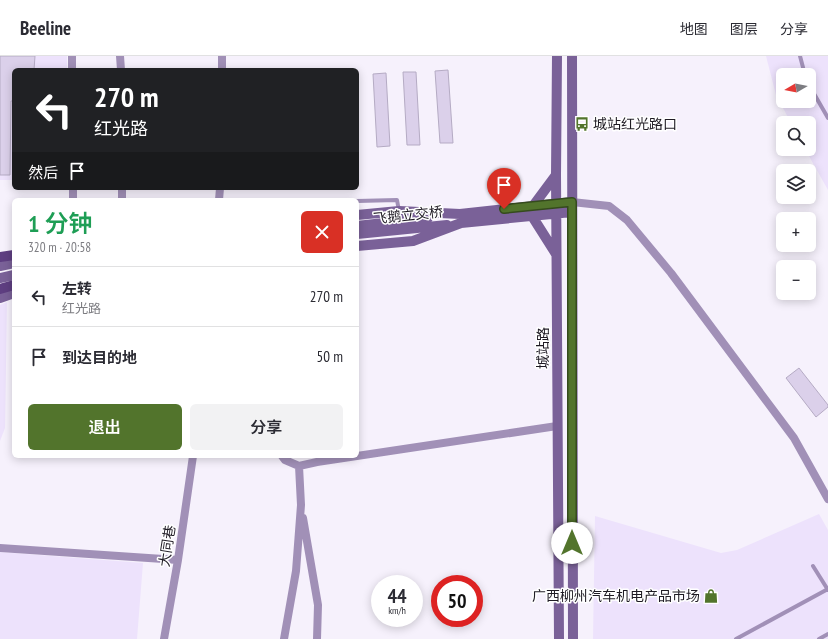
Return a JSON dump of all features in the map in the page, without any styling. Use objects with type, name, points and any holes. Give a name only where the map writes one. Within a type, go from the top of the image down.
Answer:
[{"type":"main road","name":"城站路","points":[[557,56],[556,254],[559,639]]},
{"type":"main road","name":"城站路","points":[[572,56],[575,639]]},
{"type":"main road","points":[[532,211],[556,175]]},
{"type":"main road","points":[[556,209],[572,202]]},
{"type":"main road","points":[[359,216],[399,212],[461,219],[556,209],[572,212]]},
{"type":"main road","points":[[532,211],[556,254]]},
{"type":"main road","points":[[359,246],[413,241],[461,219]]},
{"type":"main road","name":"飞鹅立交桥","points":[[359,226],[461,219]]},
{"type":"main road","name":"飞鹅立交桥","points":[[359,234],[461,219]]},
{"type":"main road","points":[[0,256],[12,254]]},
{"type":"main road","points":[[0,266],[12,263]]},
{"type":"main road","points":[[0,278],[12,275]]},
{"type":"main road","points":[[0,298],[8,288]]},
{"type":"street","points":[[72,56],[72,68]]},
{"type":"street","points":[[120,56],[121,68]]},
{"type":"street","points":[[222,56],[222,68]]},
{"type":"street","points":[[572,202],[596,206],[609,206],[627,220],[671,273],[794,438],[828,499]]},
{"type":"street","points":[[359,456],[558,426]]},
{"type":"street","name":"大同巷","points":[[164,639],[178,560],[193,458]]},
{"type":"street","points":[[284,458],[299,466],[344,458]]},
{"type":"street","points":[[299,466],[301,505],[318,605],[317,639]]},
{"type":"street","points":[[284,639],[296,571],[301,505]]},
{"type":"street","points":[[0,548],[178,560]]},
{"type":"lane","points":[[800,56],[803,68]]},
{"type":"lane","points":[[816,97],[828,118]]},
{"type":"lane","points":[[359,201],[397,200],[399,212]]},
{"type":"lane","points":[[736,639],[828,590],[813,566]]},
{"type":"lane","points":[[819,639],[828,634]]},
{"type":"shaded area","points":[[0,56],[67,56],[67,68],[12,68],[12,180],[0,180]]},
{"type":"shaded area","points":[[766,56],[828,56],[828,190],[816,169],[816,164],[813,164],[809,156],[816,156],[816,116],[787,116],[783,108],[816,108],[816,68],[776,68],[776,95]]},
{"type":"shaded area","points":[[7,302],[5,428],[0,441],[0,305]]},
{"type":"shaded area","name":"广西柳州汽车机电产品市场","points":[[819,514],[828,530],[828,639],[593,639],[595,516],[721,553],[737,550]]},
{"type":"shaded area","points":[[0,552],[143,563],[137,639],[0,639]]},
{"type":"building","points":[[0,56],[35,56],[34,68],[12,68],[10,175],[0,175]]},
{"type":"building","points":[[448,70],[453,143],[440,143],[435,71]]},
{"type":"building","points":[[403,72],[416,72],[420,145],[407,145]]},
{"type":"building","points":[[386,73],[390,146],[377,147],[373,74]]},
{"type":"building","points":[[799,368],[828,405],[828,407],[816,417],[786,378]]},
{"type":"place","name":"城站红光路口","points":[[582,124]]},
{"type":"place","name":"广西柳州汽车机电产品市场","points":[[711,596]]},
{"type":"route","points":[[504,209],[572,202],[572,543]]}]
